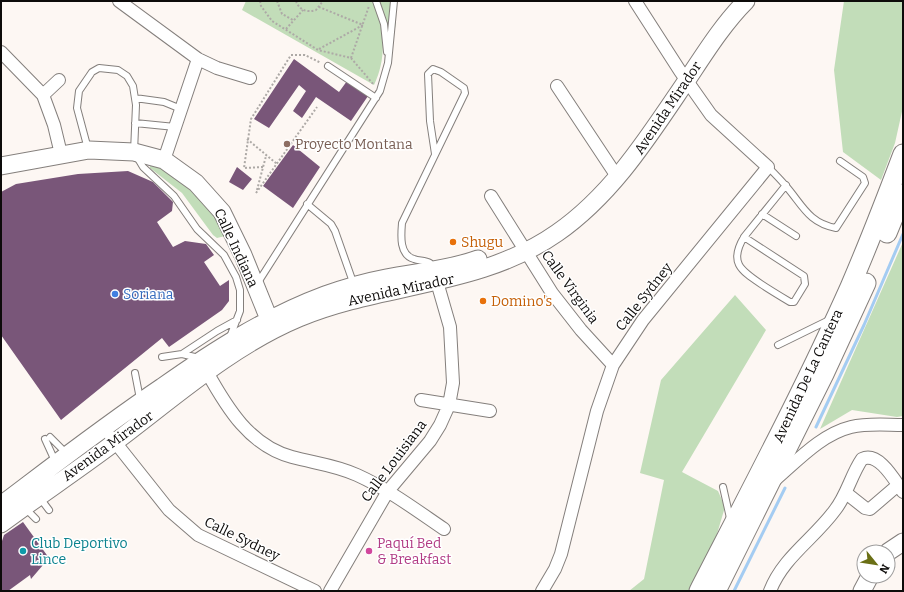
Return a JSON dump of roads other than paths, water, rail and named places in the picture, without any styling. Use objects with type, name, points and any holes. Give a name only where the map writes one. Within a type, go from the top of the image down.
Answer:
[{"type":"main road","name":"Avenida Mirador","points":[[1,505],[141,401],[205,365],[270,325],[325,295],[384,278],[435,276],[482,270],[524,247],[544,242],[589,208],[615,173],[638,152],[683,76],[731,1]]},
{"type":"main road","name":"Avenida Mirador","points":[[683,76],[746,1]]},
{"type":"main road","name":"Calle Indiana","points":[[1,166],[89,150],[134,152],[164,160],[196,183],[222,212],[237,260],[255,287],[270,325]]},
{"type":"main road","name":"Avenida De La Cantera","points":[[699,591],[761,474],[836,317],[881,215],[903,154]]},
{"type":"main road","name":"Avenida De La Cantera","points":[[716,591],[772,482],[860,298],[903,194]]},
{"type":"main road","name":"Avenida Mirador","points":[[1,524],[115,442],[205,365],[227,344],[270,325],[435,276]]},
{"type":"street","points":[[119,1],[198,59],[217,68],[250,78]]},
{"type":"street","points":[[635,1],[683,76],[711,115],[768,167]]},
{"type":"street","points":[[1,52],[43,95],[54,126],[61,154]]},
{"type":"street","points":[[164,160],[198,59]]},
{"type":"street","points":[[43,95],[59,80]]},
{"type":"street","points":[[557,86],[615,173]]},
{"type":"street","name":"Calle Sydney","points":[[542,591],[555,569],[561,554],[597,411],[613,366],[643,320],[768,167]]},
{"type":"street","name":"Calle Virginia","points":[[491,196],[566,311],[613,366]]},
{"type":"street","name":"Calle Louisiana","points":[[330,591],[388,490],[430,441],[440,425],[448,405],[452,383],[450,327],[435,276]]},
{"type":"street","points":[[205,365],[220,397],[239,423],[267,446],[291,457],[333,466],[356,474],[388,490],[444,529]]},
{"type":"street","points":[[420,400],[490,411]]},
{"type":"street","points":[[772,482],[818,444],[840,430],[860,425],[903,425]]},
{"type":"street","name":"Calle Sydney","points":[[104,428],[169,510],[198,535],[315,591]]},
{"type":"street","points":[[770,591],[783,567],[830,516],[846,493],[860,462],[868,457],[882,464],[901,488],[870,509],[846,493]]},
{"type":"lane","points":[[376,1],[384,24],[388,63]]},
{"type":"lane","points":[[255,287],[380,92],[388,63],[394,1]]},
{"type":"lane","points":[[328,66],[376,98]]},
{"type":"lane","points":[[89,150],[77,108],[79,91],[92,72],[100,68],[118,70],[131,81],[135,98],[134,152],[143,167],[174,196],[198,230],[218,247],[237,260],[240,290],[240,311],[227,344]]},
{"type":"lane","points":[[435,154],[430,120],[428,74],[433,68],[464,88],[465,93],[435,154],[406,211],[402,223],[401,237],[405,252],[408,256],[430,263],[435,276]]},
{"type":"lane","points":[[135,98],[164,102],[181,109]]},
{"type":"lane","points":[[135,123],[175,127]]},
{"type":"lane","points":[[768,167],[786,185],[809,215],[825,225],[838,228],[865,183],[862,177],[840,161]]},
{"type":"lane","points":[[744,237],[804,276],[805,284],[794,302],[790,302],[742,271],[738,266],[737,252],[744,237],[786,185]]},
{"type":"lane","points":[[307,204],[331,224],[335,231],[354,286]]},
{"type":"lane","points":[[762,214],[796,236]]},
{"type":"lane","points":[[778,345],[836,317]]},
{"type":"lane","points":[[162,357],[182,354],[237,320]]},
{"type":"lane","points":[[182,354],[205,365]]},
{"type":"lane","points":[[135,373],[141,401]]},
{"type":"lane","points":[[62,459],[47,438],[62,459]]},
{"type":"lane","points":[[723,486],[730,517],[729,532]]},
{"type":"lane","points":[[42,494],[43,502],[49,510]]},
{"type":"lane","points":[[24,507],[36,519]]},
{"type":"waterway","points":[[816,427],[864,325],[903,234]]},
{"type":"waterway","points":[[734,591],[785,488]]},
{"type":"place","name":"Proyecto Montana","points":[[287,144]]},
{"type":"place","name":"Shugu","points":[[453,242]]},
{"type":"place","name":"Soriana","points":[[115,294]]},
{"type":"place","name":"Domino's","points":[[483,301]]},
{"type":"place","name":"Club Deportivo Lince","points":[[23,551]]},
{"type":"place","name":"Paquí Bed & Breakfast","points":[[369,551]]}]
